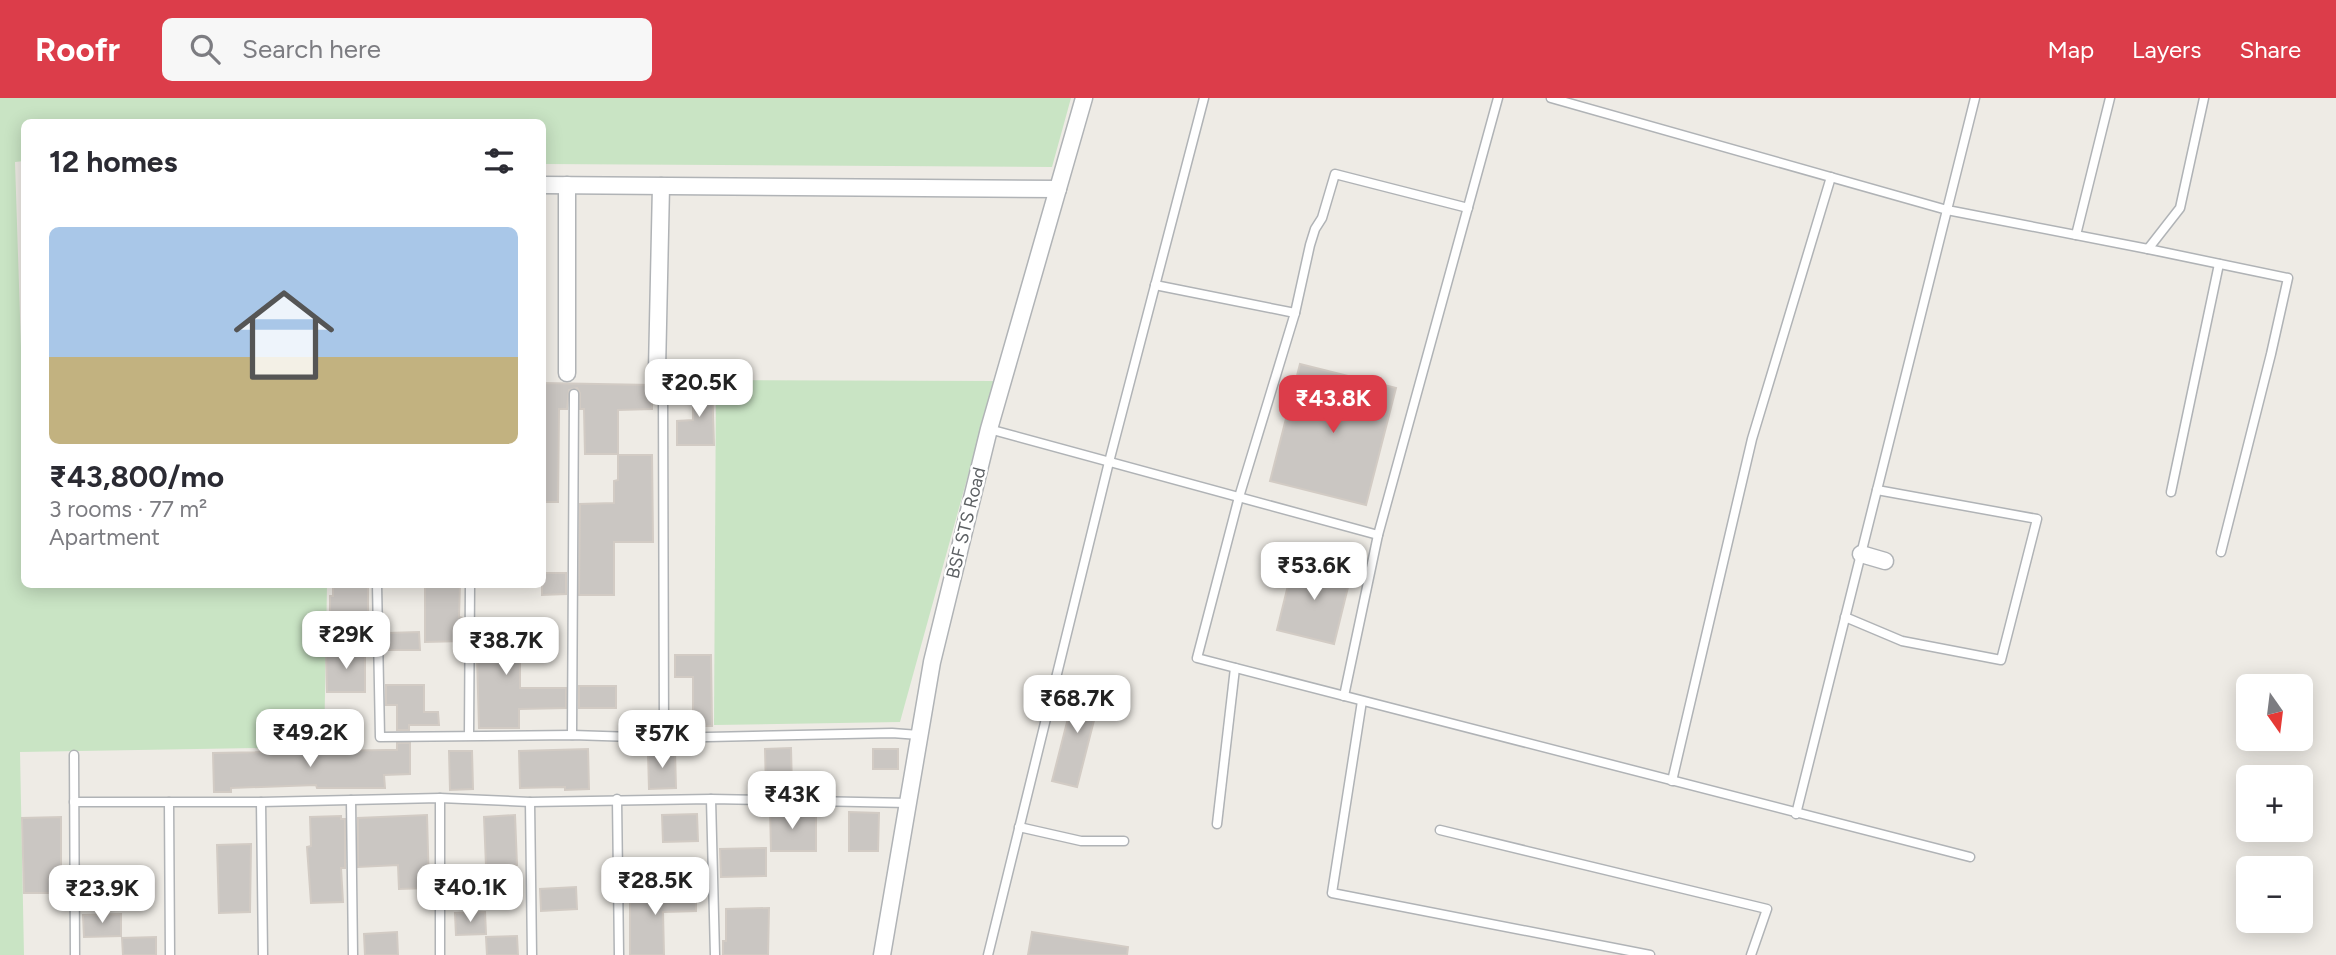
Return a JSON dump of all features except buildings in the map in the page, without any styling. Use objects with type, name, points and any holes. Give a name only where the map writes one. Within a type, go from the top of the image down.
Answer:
[{"type":"street","name":"BSF STS Road","points":[[882,955],[932,662],[989,429],[1084,98]]},
{"type":"street","points":[[546,185],[1058,189]]},
{"type":"street","points":[[567,186],[567,373]]},
{"type":"street","points":[[657,370],[661,186]]},
{"type":"street","points":[[1861,554],[1885,561]]},
{"type":"lane","points":[[988,955],[1109,462],[1204,98]]},
{"type":"lane","points":[[1344,696],[1378,535],[1498,98]]},
{"type":"lane","points":[[1551,98],[1947,209],[2288,278],[2221,552]]},
{"type":"lane","points":[[1796,814],[1975,98]]},
{"type":"lane","points":[[2076,235],[2110,98]]},
{"type":"lane","points":[[2148,250],[2180,208],[2204,98]]},
{"type":"lane","points":[[1468,208],[1335,174],[1322,218],[1310,245],[1295,313],[1238,497],[1197,658],[1970,857]]},
{"type":"lane","points":[[1672,781],[1752,439],[1831,177]]},
{"type":"lane","points":[[2171,492],[2219,264]]},
{"type":"lane","points":[[1155,285],[1295,313]]},
{"type":"lane","points":[[663,390],[664,738]]},
{"type":"lane","points":[[572,735],[574,394]]},
{"type":"lane","points":[[989,429],[1378,535]]},
{"type":"lane","points":[[1845,617],[1902,640],[2001,660],[2037,519],[1877,490]]},
{"type":"lane","points":[[377,588],[380,737],[572,735],[664,738],[919,734]]},
{"type":"lane","points":[[469,735],[470,588]]},
{"type":"lane","points":[[1217,824],[1235,668]]},
{"type":"lane","points":[[1362,701],[1332,893],[1650,955]]},
{"type":"lane","points":[[75,755],[75,955]]},
{"type":"lane","points":[[74,802],[440,798],[530,802],[711,799],[908,803]]},
{"type":"lane","points":[[440,798],[440,955]]},
{"type":"lane","points":[[617,799],[620,955]]},
{"type":"lane","points":[[711,799],[715,955]]},
{"type":"lane","points":[[351,800],[353,955]]},
{"type":"lane","points":[[169,802],[170,955]]},
{"type":"lane","points":[[261,802],[263,955]]},
{"type":"lane","points":[[530,802],[531,955]]},
{"type":"lane","points":[[1019,827],[1081,841],[1124,841]]},
{"type":"lane","points":[[1440,830],[1766,909],[1751,955]]},
{"type":"green space","points":[[0,98],[1071,98],[1052,167],[546,164],[546,119],[21,119],[21,161],[15,162],[21,347],[21,588],[327,588],[324,747],[20,752],[24,955],[0,955]]},
{"type":"green space","points":[[716,380],[994,381],[900,722],[714,725]]}]
